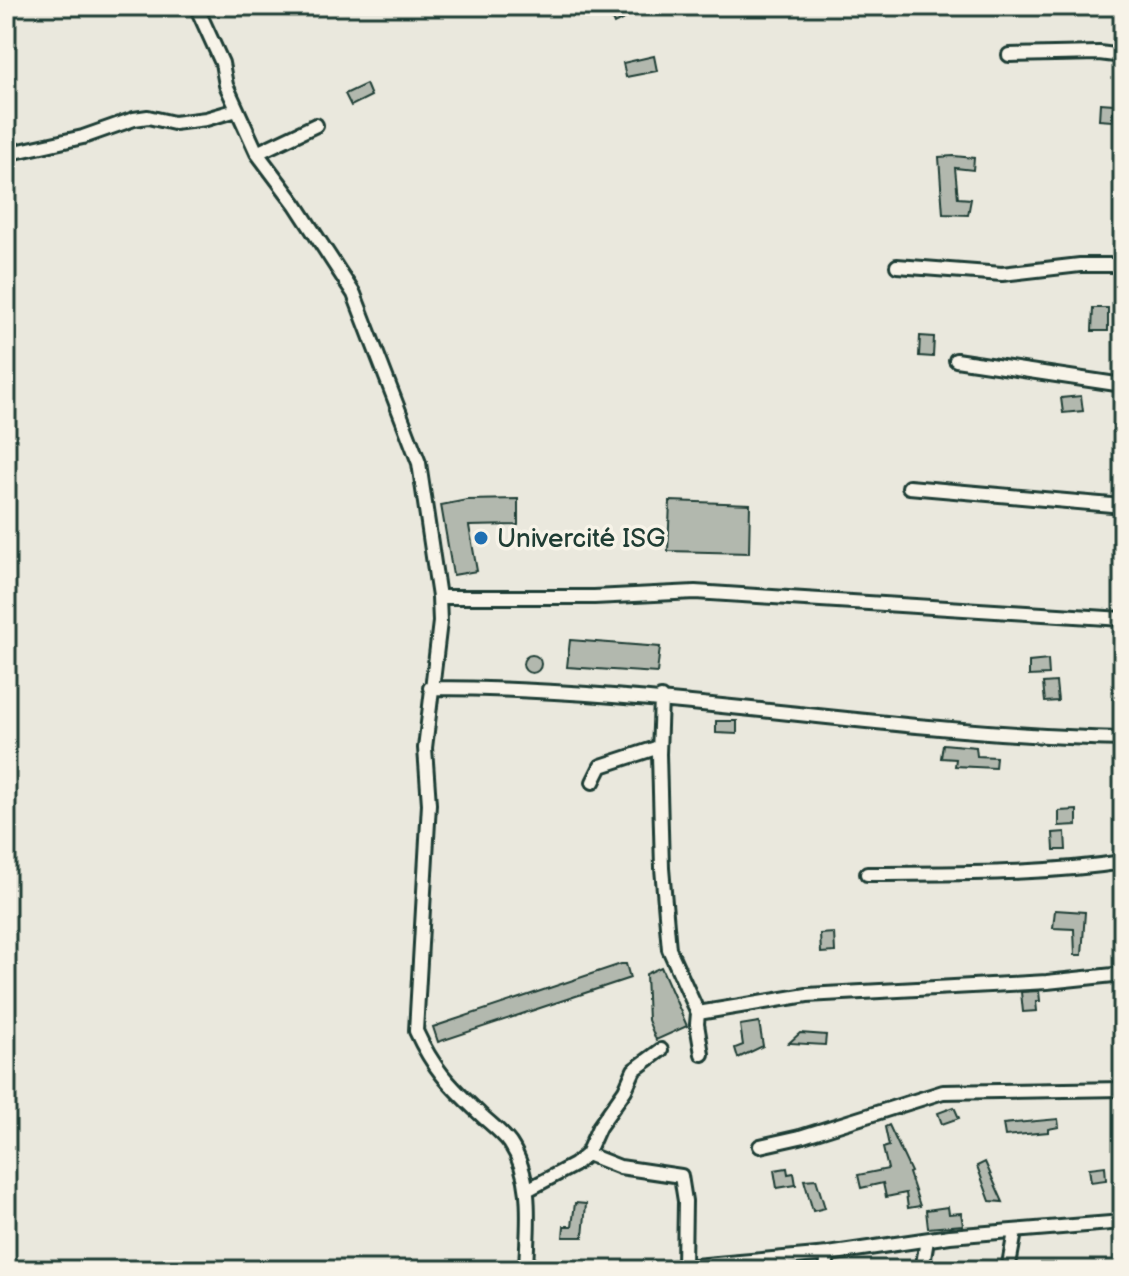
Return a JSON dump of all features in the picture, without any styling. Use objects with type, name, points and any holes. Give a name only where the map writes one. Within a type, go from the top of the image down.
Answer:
[{"type":"street","points":[[196,6],[222,63],[226,85],[257,153],[296,205],[354,294],[419,463],[440,622],[425,748],[429,804],[416,1031],[429,1061],[451,1087],[509,1142],[527,1190],[526,1270]]},
{"type":"street","points":[[1009,55],[1099,53],[1123,56]]},
{"type":"street","points":[[6,154],[83,137],[134,119],[148,117],[174,123],[206,119],[237,110]]},
{"type":"street","points":[[257,153],[316,125]]},
{"type":"street","points":[[897,266],[1002,274],[1080,265],[1123,265]]},
{"type":"street","points":[[956,360],[1123,385]]},
{"type":"street","points":[[909,487],[1123,506]]},
{"type":"street","points":[[439,597],[594,597],[695,592],[1123,619]]},
{"type":"street","points":[[430,688],[491,688],[661,698],[903,726],[1044,737],[1123,739]]},
{"type":"street","points":[[661,698],[662,868],[669,949],[698,1013],[702,1054]]},
{"type":"street","points":[[593,782],[601,766],[659,747]]},
{"type":"street","points":[[867,874],[1004,872],[1123,862]]},
{"type":"street","points":[[698,1013],[807,995],[1047,982],[1123,974]]},
{"type":"street","points":[[527,1190],[574,1165],[587,1154],[599,1127],[625,1090],[634,1070],[661,1050]]},
{"type":"street","points":[[760,1146],[800,1137],[943,1092],[1123,1089]]},
{"type":"street","points":[[587,1154],[620,1167],[681,1176],[685,1201],[684,1266]]},
{"type":"street","points":[[649,1270],[1123,1222]]},
{"type":"street","points":[[1008,1270],[1015,1232]]},
{"type":"street","points":[[922,1270],[927,1240]]},
{"type":"street","points":[[826,1270],[828,1254]]},
{"type":"building","points":[[606,6],[630,6],[634,14],[614,24]]},
{"type":"building","points":[[654,56],[657,71],[626,77],[623,63]]},
{"type":"building","points":[[366,84],[371,96],[351,106],[345,94]]},
{"type":"building","points":[[1100,103],[1114,104],[1112,121],[1099,120]]},
{"type":"building","points":[[939,157],[974,158],[973,170],[955,168],[958,198],[971,199],[968,215],[943,214]]},
{"type":"building","points":[[1093,308],[1108,308],[1108,331],[1092,331]]},
{"type":"building","points":[[920,336],[934,337],[933,357],[919,356]]},
{"type":"building","points":[[1081,396],[1083,411],[1063,413],[1061,398]]},
{"type":"building","points":[[518,499],[518,525],[469,526],[477,571],[453,575],[441,505],[467,500]]},
{"type":"building","points":[[670,501],[750,504],[749,553],[668,551]]},
{"type":"building","points":[[570,640],[660,647],[657,673],[567,667]]},
{"type":"building","points":[[528,655],[536,655],[541,664],[539,671],[528,673],[523,668],[523,660]]},
{"type":"building","points":[[1048,660],[1049,675],[1029,676],[1029,662]]},
{"type":"building","points":[[1056,682],[1058,701],[1045,702],[1043,683]]},
{"type":"building","points":[[716,721],[737,721],[737,734],[716,733]]},
{"type":"building","points":[[943,744],[976,747],[977,756],[996,757],[995,768],[955,766],[956,759],[941,758]]},
{"type":"building","points":[[1077,810],[1077,825],[1059,826],[1059,811]]},
{"type":"building","points":[[1065,832],[1066,850],[1054,850],[1053,833]]},
{"type":"building","points":[[1055,910],[1085,912],[1082,955],[1075,955],[1074,929],[1053,928]]},
{"type":"building","points":[[834,933],[835,952],[821,953],[820,934]]},
{"type":"building","points":[[626,964],[630,978],[438,1042],[433,1027]]},
{"type":"building","points":[[661,967],[687,1026],[656,1040],[648,1020],[646,974]]},
{"type":"building","points":[[1039,991],[1037,1011],[1023,1012],[1021,992]]},
{"type":"building","points":[[759,1022],[763,1046],[738,1058],[735,1048],[743,1045],[740,1025]]},
{"type":"building","points":[[800,1033],[826,1035],[825,1045],[789,1043]]},
{"type":"building","points":[[954,1107],[959,1118],[942,1124],[938,1113]]},
{"type":"building","points":[[1058,1119],[1059,1127],[1048,1129],[1048,1132],[1005,1136],[1003,1124]]},
{"type":"building","points":[[889,1125],[911,1172],[920,1206],[908,1208],[906,1193],[886,1197],[883,1183],[861,1188],[858,1175],[888,1169],[883,1148],[889,1146],[885,1127]]},
{"type":"building","points":[[985,1162],[1003,1202],[990,1201],[977,1166]]},
{"type":"building","points":[[1105,1166],[1106,1180],[1091,1182],[1089,1168]]},
{"type":"building","points":[[787,1168],[788,1174],[794,1173],[796,1185],[777,1188],[774,1170]]},
{"type":"building","points":[[816,1179],[825,1208],[813,1211],[804,1180]]},
{"type":"building","points":[[575,1203],[586,1204],[583,1237],[563,1237],[564,1226],[572,1226]]},
{"type":"building","points":[[948,1207],[949,1214],[961,1213],[963,1225],[928,1228],[926,1210]]},
{"type":"place","name":"Univercité ISG","points":[[481,538]]}]
